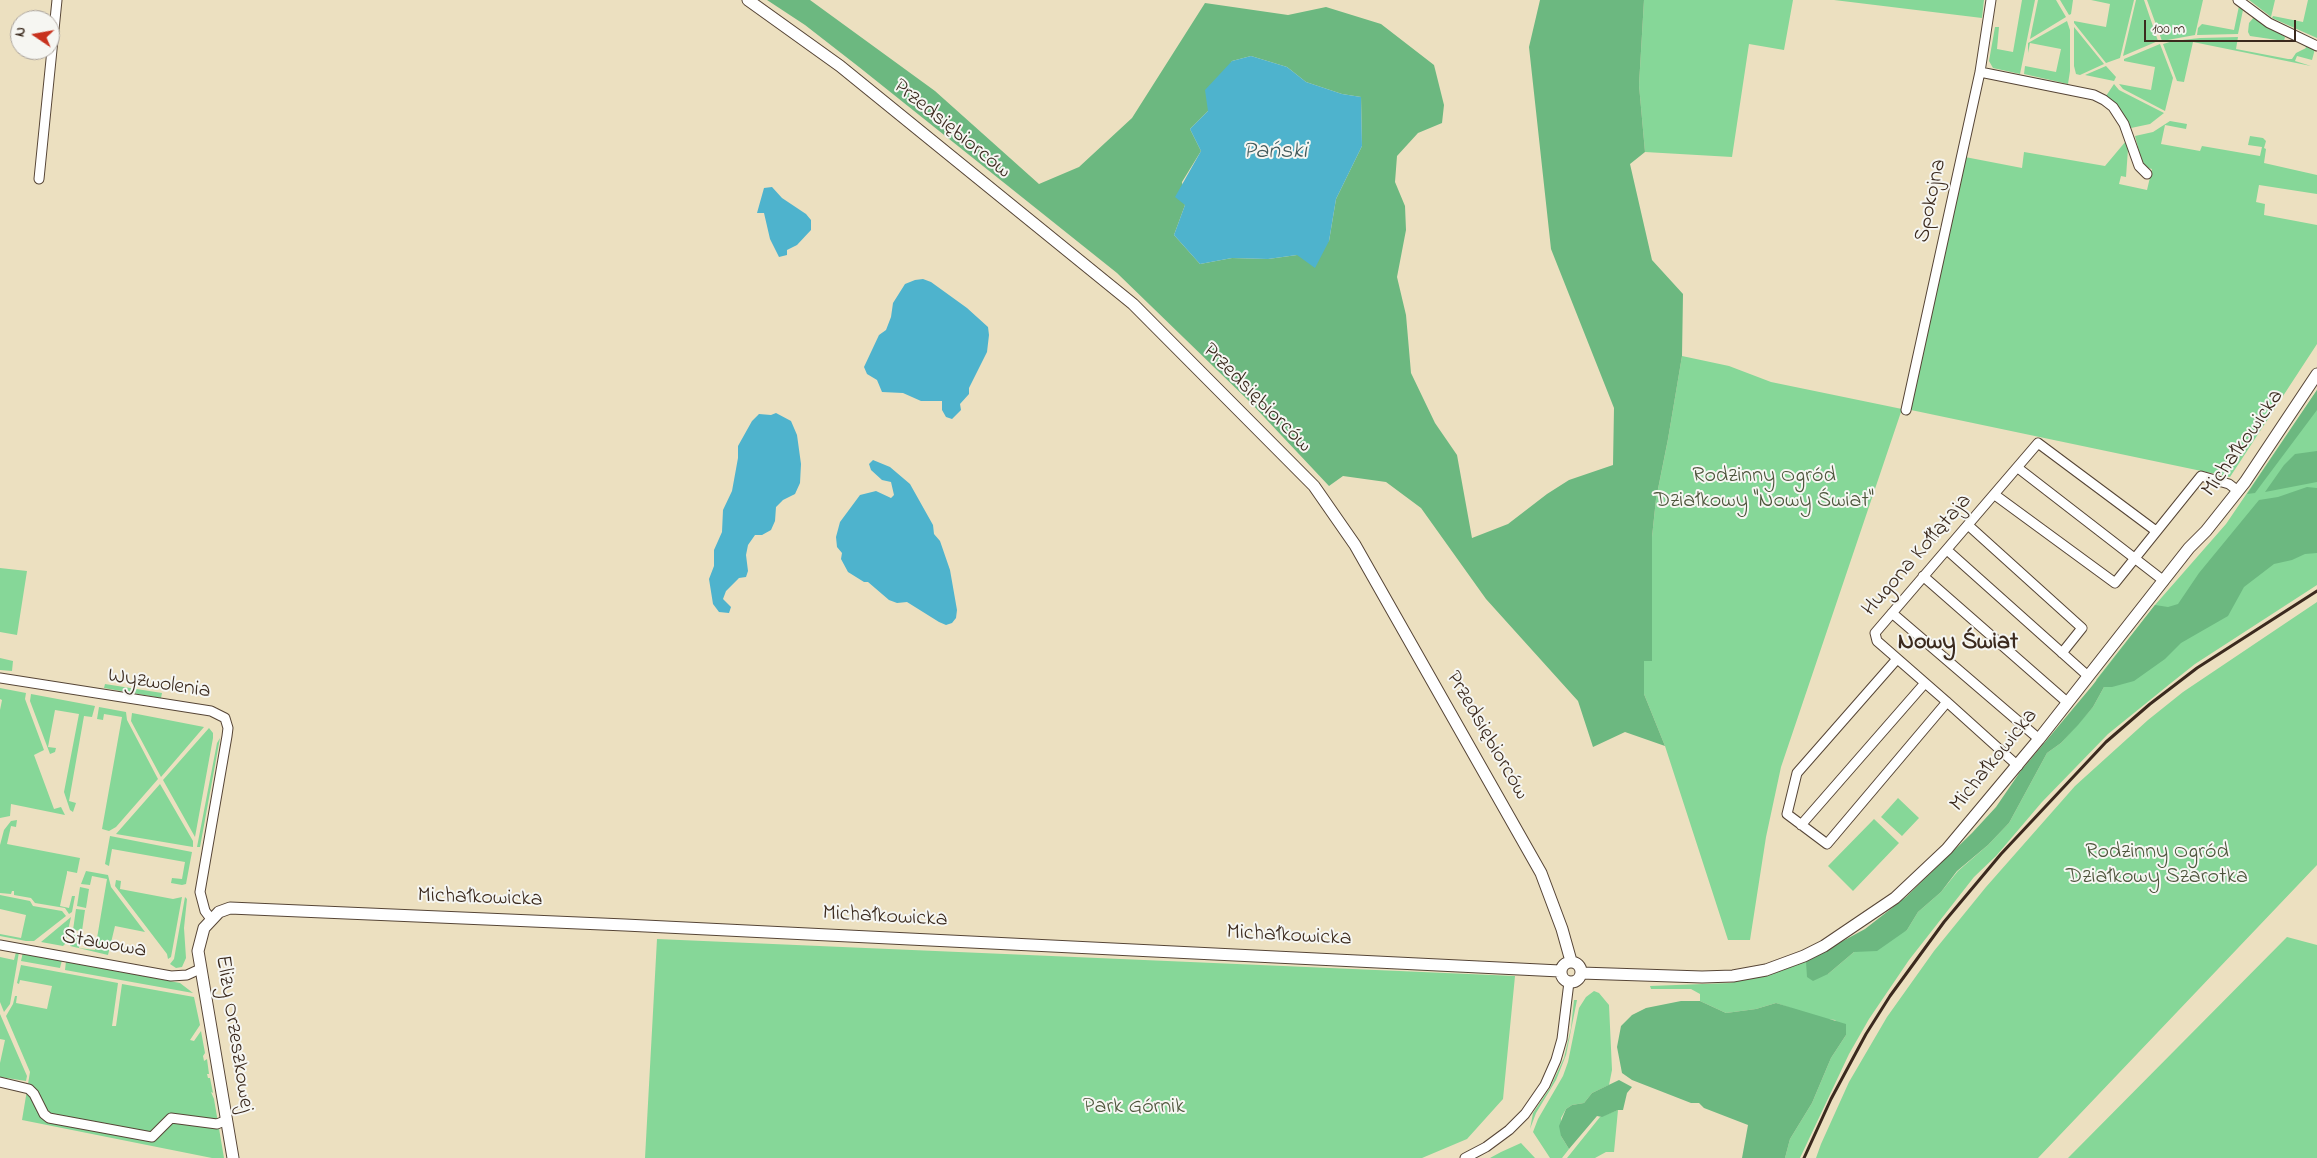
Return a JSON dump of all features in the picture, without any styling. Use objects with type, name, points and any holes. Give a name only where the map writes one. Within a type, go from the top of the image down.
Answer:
[{"type":"street","points":[[39,179],[56,0]]},
{"type":"street","name":"Przedsiębiorców","points":[[748,0],[840,66],[1133,304],[1314,486],[1355,545],[1540,873],[1564,935],[1571,961]]},
{"type":"street","name":"Spokojna","points":[[1906,410],[1980,72],[1991,0]]},
{"type":"street","points":[[2238,0],[2269,22],[2317,46]]},
{"type":"street","points":[[1980,72],[2094,95],[2104,100],[2113,108],[2124,124],[2139,166],[2147,174]]},
{"type":"street","name":"Michałkowicka","points":[[1581,973],[1676,977],[1733,976],[1766,970],[1804,956],[1838,938],[1905,890],[1947,849],[2018,766],[2164,580],[2238,491],[2317,374]]},
{"type":"street","name":"Hugona Kołłątaja","points":[[2018,766],[1897,660],[1875,638],[1875,633],[2038,443],[2156,532]]},
{"type":"street","points":[[2018,468],[2164,580]]},
{"type":"street","points":[[1995,495],[2115,583],[2201,476],[2229,484],[2238,491]]},
{"type":"street","points":[[1968,525],[2082,628],[2062,653]]},
{"type":"street","points":[[1947,550],[2088,676]]},
{"type":"street","points":[[1923,576],[2068,703]]},
{"type":"street","points":[[1892,613],[2039,739]]},
{"type":"street","points":[[1897,660],[1797,773],[1787,814],[1827,844],[1947,702]]},
{"type":"street","name":"Wyzwolenia","points":[[0,678],[211,711],[225,718],[228,728],[227,736],[200,892],[205,911],[211,919]]},
{"type":"street","points":[[1801,825],[1925,683]]},
{"type":"street","name":"Michałkowicka","points":[[211,919],[219,912],[230,908],[243,908],[1560,971]]},
{"type":"street","name":"Elizy Orzeszkowej","points":[[211,919],[204,928],[198,951],[233,1158]]},
{"type":"street","name":"Stawowa","points":[[0,945],[171,976],[186,975],[200,970]]},
{"type":"street","points":[[1571,961],[1579,966],[1581,973],[1577,980],[1569,982],[1562,978],[1560,971],[1565,963],[1571,961]]},
{"type":"street","points":[[1465,1158],[1486,1147],[1509,1130],[1525,1114],[1545,1085],[1556,1060],[1562,1039],[1569,982]]},
{"type":"street","points":[[0,1082],[30,1089],[44,1114],[52,1119],[152,1137],[171,1118],[217,1124],[227,1120]]},
{"type":"green space","points":[[767,0],[810,0],[935,91],[1039,184],[1079,167],[1132,118],[1205,3],[1288,15],[1326,7],[1381,24],[1434,65],[1444,105],[1442,123],[1418,133],[1397,156],[1395,182],[1405,206],[1406,230],[1397,277],[1406,315],[1411,373],[1435,423],[1457,455],[1472,538],[1508,524],[1547,494],[1569,480],[1613,465],[1614,408],[1551,249],[1529,47],[1540,0],[1644,0],[1639,85],[1645,152],[1630,164],[1652,260],[1683,294],[1682,356],[1656,499],[1652,537],[1652,661],[1644,661],[1644,694],[1665,746],[1625,732],[1593,747],[1578,701],[1486,599],[1421,508],[1386,482],[1343,476],[1329,486],[1250,402],[1117,273],[805,25]],"holes":[[[1251,56],[1287,67],[1306,82],[1342,94],[1361,97],[1362,146],[1336,199],[1329,241],[1297,255],[1268,259],[1232,258],[1200,264],[1174,235],[1185,205],[1182,182],[1201,151],[1190,129],[1208,111],[1232,61]]]},
{"type":"green space","points":[[1644,0],[1793,0],[1784,50],[1749,44],[1732,157],[1645,152],[1639,85]]},
{"type":"green space","points":[[1834,0],[1984,0],[1982,18]]},
{"type":"green space","points":[[2022,0],[2035,0],[2020,74],[1993,68],[1989,61],[1995,27],[1999,27],[1997,49],[2013,52]]},
{"type":"green space","points":[[2038,0],[2056,0],[2066,17],[2030,39]]},
{"type":"green space","points":[[2060,0],[2073,0],[2071,14],[2069,15]]},
{"type":"green space","points":[[2091,0],[2134,0],[2120,58],[2106,63],[2074,23],[2074,21],[2106,27],[2110,4]]},
{"type":"green space","points":[[2136,0],[2144,0],[2158,41],[2123,56]]},
{"type":"green space","points":[[2147,0],[2203,0],[2195,35],[2162,41]]},
{"type":"green space","points":[[2249,0],[2275,0],[2271,17],[2266,13]]},
{"type":"green space","points":[[2308,0],[2317,0],[2317,38],[2272,18],[2273,16],[2303,22]]},
{"type":"green space","points":[[2239,6],[2243,10],[2238,34],[2197,35],[2198,28],[2202,24],[2234,30]]},
{"type":"green space","points":[[2254,17],[2285,37],[2284,41],[2250,36],[2248,32],[2249,23]]},
{"type":"green space","points":[[2067,21],[2070,30],[2070,71],[2068,84],[2024,74],[2025,66],[2056,72],[2061,49],[2030,43],[2028,53],[2028,43]]},
{"type":"green space","points":[[2074,27],[2104,64],[2080,75],[2076,74],[2074,66]]},
{"type":"green space","points":[[2238,37],[2236,49],[2288,59],[2292,59],[2296,53],[2306,48],[2305,45],[2315,49],[2312,60],[2297,56],[2295,61],[2311,66],[2193,42],[2184,82],[2177,81],[2163,44],[2200,38]]},
{"type":"green space","points":[[2160,44],[2173,78],[2165,111],[2123,89],[2119,84],[2151,90],[2155,67],[2124,61],[2124,59]]},
{"type":"green space","points":[[2106,66],[2116,77],[2114,81],[2085,75]]},
{"type":"green space","points":[[2114,84],[2119,90],[2164,113],[2150,124],[2131,128],[2123,115],[2106,96]]},
{"type":"green space","points":[[2170,121],[2187,124],[2186,129],[2165,125],[2161,144],[2200,151],[2202,146],[2260,156],[2262,147],[2248,145],[2250,136],[2263,138],[2266,141],[2264,163],[2317,175],[2317,194],[2259,185],[2256,202],[2265,204],[2264,215],[2317,225],[2317,344],[2230,477],[1911,410],[1965,157],[2022,168],[2024,152],[2105,166],[2126,141],[2128,149],[2126,177],[2121,176],[2119,184],[2147,190],[2152,169],[2143,167],[2135,136],[2153,132]]},
{"type":"green space","name":"Rodzinny Ogród Działkowy \"Nowy Świat\"","points":[[1682,356],[1729,366],[1771,382],[1902,409],[1781,767],[1766,837],[1750,940],[1728,940],[1665,746],[1644,694],[1644,661],[1652,661],[1652,537],[1656,499]]},
{"type":"green space","points":[[2317,390],[2317,585],[2195,664],[2108,734],[2042,802],[1996,856],[1974,877],[1909,960],[1869,1019],[1849,1054],[1800,1158],[1785,1158],[1790,1139],[1812,1103],[1831,1058],[1846,1035],[1835,1020],[1820,1018],[1776,1003],[1756,1009],[1726,1013],[1700,1001],[1700,994],[1691,989],[1651,989],[1650,986],[1729,983],[1768,975],[1806,961],[1828,974],[1854,952],[1907,930],[1918,912],[1941,892],[1958,871],[1988,845],[2009,823],[2047,753],[2061,743],[2093,707],[2104,687],[2096,680],[2155,605],[2226,524]]},
{"type":"green space","points":[[2317,390],[2317,410],[2255,493],[2247,494]]},
{"type":"green space","points":[[2317,451],[2317,482],[2265,492],[2284,465],[2295,454]]},
{"type":"green space","points":[[2307,487],[2317,488],[2317,553],[2305,554],[2292,560],[2274,564],[2244,587],[2228,616],[2181,643],[2165,659],[2134,681],[2112,687],[2104,687],[2093,707],[2078,725],[2061,743],[2047,753],[2009,823],[1988,845],[1957,871],[1941,892],[1918,912],[1907,930],[1877,951],[1854,952],[1828,974],[1813,981],[1807,977],[1806,961],[1865,929],[1906,897],[1972,833],[1996,807],[2020,772],[2092,686],[2155,605],[2168,607],[2178,604],[2199,573],[2259,500],[2278,497]]},
{"type":"green space","points":[[0,568],[27,571],[17,635],[0,632]]},
{"type":"green space","name":"Rodzinny Ogród Działkowy Szarotka","points":[[2317,602],[2317,865],[2038,1158],[1816,1158],[1849,1082],[1887,1017],[1934,951],[1986,887],[2075,786],[2148,720],[2183,692]]},
{"type":"green space","points":[[0,658],[13,661],[12,671],[0,670]]},
{"type":"green space","points":[[105,684],[162,693],[161,698],[104,688]]},
{"type":"green space","points":[[0,688],[26,693],[25,699],[44,750],[34,755],[54,809],[61,807],[65,815],[11,804],[10,816],[0,818],[0,710],[2,700],[0,699]]},
{"type":"green space","points":[[31,694],[95,706],[92,717],[84,716],[69,801],[76,803],[73,812],[70,810],[64,792],[79,714],[55,710],[48,747],[56,748],[55,752],[50,754],[30,701]]},
{"type":"green space","points":[[99,707],[126,712],[127,720],[158,779],[116,827],[109,831],[102,829],[122,717],[104,714],[103,720],[97,719]]},
{"type":"green space","points":[[132,713],[204,727],[161,777],[131,721]]},
{"type":"green space","points":[[209,728],[213,733],[213,738],[195,837],[163,780]]},
{"type":"green space","points":[[220,738],[200,847],[197,847],[217,743]]},
{"type":"green space","points":[[160,784],[193,841],[193,847],[116,834]]},
{"type":"green space","points":[[1898,798],[1919,818],[1902,836],[1881,817]]},
{"type":"green space","points":[[1874,819],[1899,843],[1853,891],[1828,866]]},
{"type":"green space","points":[[17,820],[16,827],[11,826],[7,844],[80,858],[77,873],[67,871],[60,906],[69,908],[72,896],[75,896],[72,912],[69,914],[65,908],[35,903],[31,898],[14,895],[14,891],[11,894],[0,893],[0,845],[4,830],[11,821]]},
{"type":"green space","points":[[110,836],[192,852],[186,884],[171,883],[172,878],[182,879],[185,862],[112,849],[109,866],[105,864]]},
{"type":"green space","points":[[86,871],[108,875],[111,887],[145,932],[115,926],[108,955],[70,946],[72,934],[81,936],[79,948],[95,950],[107,879],[92,876],[90,885],[81,884]]},
{"type":"green space","points":[[116,880],[121,881],[120,889],[173,899],[182,897],[171,957],[168,959],[167,954],[115,886]]},
{"type":"green space","points":[[80,887],[89,889],[86,908],[77,906]]},
{"type":"green space","points":[[0,895],[30,901],[33,906],[62,911],[66,916],[34,941],[0,936],[0,934],[21,938],[26,915],[0,909]]},
{"type":"green space","points":[[185,897],[187,899],[184,928],[186,958],[182,967],[176,968],[170,964],[174,959]]},
{"type":"green space","points":[[76,909],[85,910],[82,931],[73,930]]},
{"type":"green space","points":[[71,917],[63,946],[41,942]]},
{"type":"green space","points":[[2287,937],[2317,945],[2317,1158],[2068,1158]]},
{"type":"green space","name":"Park Górnik","points":[[657,939],[1515,976],[1503,1099],[1467,1139],[1422,1158],[645,1158]]},
{"type":"green space","points":[[16,952],[19,952],[10,1004],[4,1012],[0,1002],[0,957],[14,960]]},
{"type":"green space","points":[[23,952],[62,960],[60,968],[21,961]]},
{"type":"green space","points":[[66,961],[180,983],[193,993],[65,970]]},
{"type":"green space","points":[[21,965],[118,983],[112,1026],[116,1026],[122,984],[194,997],[200,1025],[190,1040],[194,1041],[201,1031],[205,1053],[203,1056],[204,1061],[207,1059],[209,1074],[207,1074],[208,1078],[210,1078],[224,1158],[212,1158],[22,1120],[30,1072],[6,1016],[15,996],[17,996],[16,1003],[47,1009],[52,986],[20,980],[19,984],[17,983]]},
{"type":"green space","points":[[1594,991],[1599,993],[1609,1005],[1612,1070],[1609,1085],[1592,1093],[1584,1103],[1572,1105],[1566,1109],[1561,1118],[1561,1136],[1569,1149],[1562,1158],[1550,1158],[1533,1132],[1538,1119],[1563,1076],[1568,1062],[1579,1008],[1586,997]]},
{"type":"green space","points":[[1574,1000],[1577,1000],[1566,1055],[1556,1080],[1536,1113],[1530,1129],[1533,1113],[1550,1088],[1564,1058],[1571,1028]]},
{"type":"green space","points":[[1681,1001],[1700,1001],[1726,1013],[1756,1009],[1776,1003],[1846,1024],[1846,1035],[1831,1058],[1812,1103],[1790,1139],[1785,1158],[1742,1158],[1748,1125],[1704,1108],[1699,1103],[1691,1103],[1632,1080],[1622,1073],[1617,1047],[1621,1026],[1632,1015],[1646,1008]]},
{"type":"green space","points":[[0,1014],[27,1076],[26,1081],[0,1077],[0,1063],[5,1040],[0,1039]]},
{"type":"green space","points":[[1619,1080],[1632,1087],[1627,1093],[1623,1110],[1618,1110],[1602,1117],[1597,1116],[1569,1149],[1561,1136],[1559,1126],[1566,1109],[1572,1105],[1584,1103],[1592,1093]]},
{"type":"green space","points":[[1618,1110],[1614,1152],[1606,1152],[1595,1158],[1567,1158],[1600,1117]]},
{"type":"green space","points":[[1521,1143],[1535,1158],[1490,1158],[1501,1152]]},
{"type":"water","name":"Pański","points":[[1251,56],[1287,67],[1306,82],[1342,94],[1361,97],[1362,146],[1336,199],[1329,241],[1315,268],[1297,255],[1268,259],[1232,258],[1200,264],[1174,235],[1185,205],[1175,197],[1201,151],[1190,129],[1208,111],[1205,90],[1232,61]]},
{"type":"water","points":[[772,187],[782,198],[806,214],[811,220],[811,230],[797,245],[787,250],[787,255],[779,257],[770,239],[764,213],[757,213],[764,188]]},
{"type":"water","points":[[923,279],[931,282],[967,308],[988,327],[987,352],[969,388],[969,394],[960,404],[961,410],[952,419],[946,417],[942,410],[942,401],[921,401],[903,393],[882,392],[877,380],[867,374],[864,367],[879,335],[886,330],[891,317],[893,303],[905,284]]},
{"type":"water","points":[[776,413],[791,421],[797,435],[801,464],[800,483],[795,494],[783,500],[776,507],[775,521],[771,530],[762,535],[755,535],[748,545],[746,555],[748,571],[746,577],[739,578],[726,591],[723,599],[731,607],[729,613],[719,612],[713,604],[709,579],[714,566],[714,550],[722,532],[723,510],[732,491],[738,458],[738,446],[752,421],[759,414],[771,415]]},
{"type":"water","points":[[873,460],[890,467],[910,484],[933,525],[934,534],[940,541],[950,570],[957,610],[956,618],[952,623],[946,625],[939,622],[907,602],[897,603],[889,600],[868,582],[864,582],[848,572],[841,559],[842,553],[837,547],[836,537],[840,522],[860,495],[876,491],[891,498],[894,495],[891,482],[882,480],[871,470],[869,464]]},
{"type":"railway","points":[[1804,1158],[1831,1099],[1866,1034],[1890,996],[1944,922],[2001,854],[2106,742],[2150,704],[2197,668],[2317,591]]},
{"type":"district","name":"Nowy Świat","points":[[1958,644]]}]
